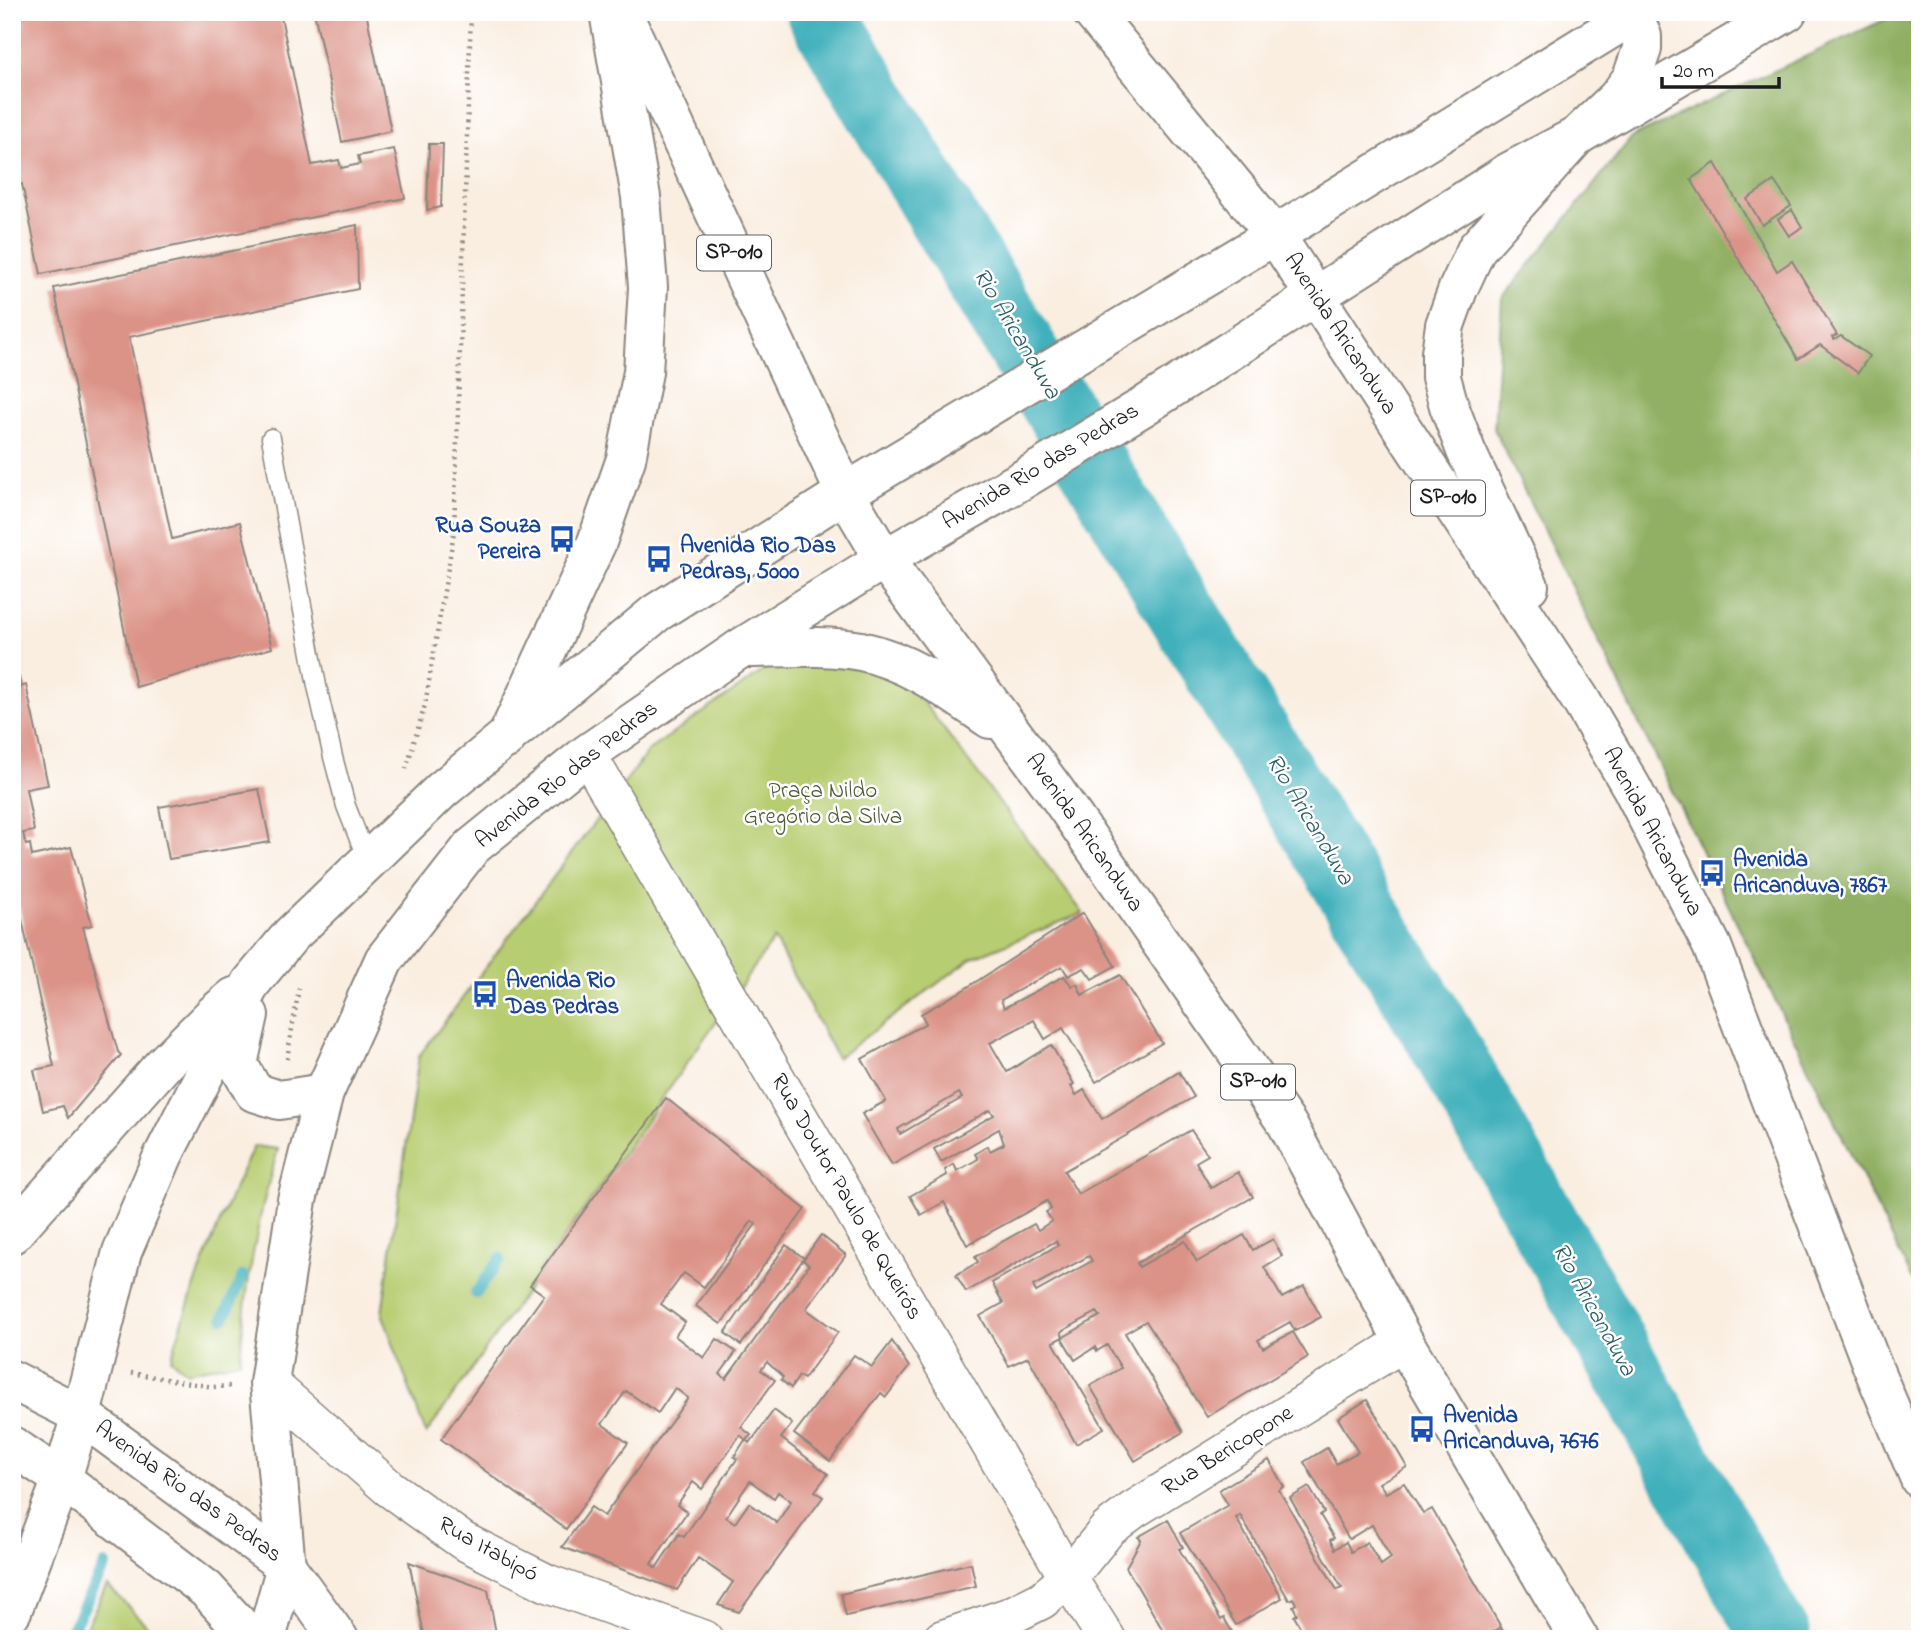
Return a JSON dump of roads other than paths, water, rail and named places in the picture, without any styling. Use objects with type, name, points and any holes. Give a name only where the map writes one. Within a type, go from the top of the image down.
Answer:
[{"type":"main road","points":[[506,738],[597,541],[626,459],[643,372],[648,287],[640,197],[609,12]]},
{"type":"main road","name":"Avenida Aricanduva","points":[[622,12],[845,493],[884,559],[1064,803],[1287,1124],[1404,1342],[1579,1639]]},
{"type":"main road","name":"Avenida Aricanduva","points":[[1091,12],[1275,235],[1580,699],[1632,788],[1712,946],[1871,1363],[1920,1479]]},
{"type":"main road","points":[[1577,136],[1787,12]]},
{"type":"main road","points":[[1580,699],[1466,451],[1441,377],[1441,353],[1458,289],[1478,248],[1577,136],[1617,98],[1632,78],[1642,49],[1642,36],[1634,13]]},
{"type":"main road","name":"Avenida Rio das Pedras","points":[[81,1415],[122,1252],[163,1156],[255,979],[291,935],[442,790],[656,613],[845,493],[1275,235],[1634,13]]},
{"type":"main road","name":"Avenida Rio das Pedras","points":[[286,1566],[269,1383],[297,1200],[324,1093],[384,960],[472,847],[587,754],[741,648],[884,559],[1141,408],[1510,172],[1577,136]]},
{"type":"main road","points":[[741,648],[859,651],[896,662],[940,684],[1014,736]]},
{"type":"main road","points":[[255,979],[238,1064],[254,1092],[279,1100],[324,1093]]},
{"type":"main road","points":[[12,1234],[162,1066],[214,1014],[255,979]]},
{"type":"main road","name":"Avenida Rio das Pedras","points":[[12,1380],[81,1415],[286,1566]]},
{"type":"main road","points":[[12,1611],[62,1479],[81,1415]]},
{"type":"main road","points":[[12,1446],[62,1479],[206,1589],[252,1639]]},
{"type":"main road","points":[[266,1639],[286,1566]]},
{"type":"main road","points":[[286,1566],[339,1639]]},
{"type":"street","name":"Rua Doutor Paulo de Queirós","points":[[587,754],[1068,1578],[1107,1639]]},
{"type":"street","name":"Rua Bericopone","points":[[1068,1578],[1108,1529],[1133,1510],[1404,1342]]},
{"type":"street","name":"Rua Itabipó","points":[[269,1383],[389,1488],[463,1541],[547,1583],[688,1636]]},
{"type":"street","points":[[942,1639],[1010,1616],[1042,1600],[1068,1578]]},
{"type":"lane","points":[[271,438],[332,757],[346,806],[368,862]]},
{"type":"waterway","name":"Rio Aricanduva","points":[[821,12],[1438,1034],[1777,1639]]},
{"type":"waterway","points":[[476,1293],[500,1259]]},
{"type":"waterway","points":[[224,1318],[243,1276]]},
{"type":"waterway","points":[[67,1639],[105,1565]]},
{"type":"place","name":"Rua Souza Pereira","points":[[562,539]]},
{"type":"place","name":"Avenida Rio Das Pedras, 5000","points":[[659,559]]},
{"type":"place","name":"Avenida Aricanduva, 7867","points":[[1712,873]]},
{"type":"place","name":"Avenida Rio Das Pedras","points":[[485,994]]},
{"type":"place","name":"Avenida Aricanduva, 7676","points":[[1422,1429]]},
{"type":"park label","name":"Praça Nildo Gregório da Silva","points":[[823,804]]}]
